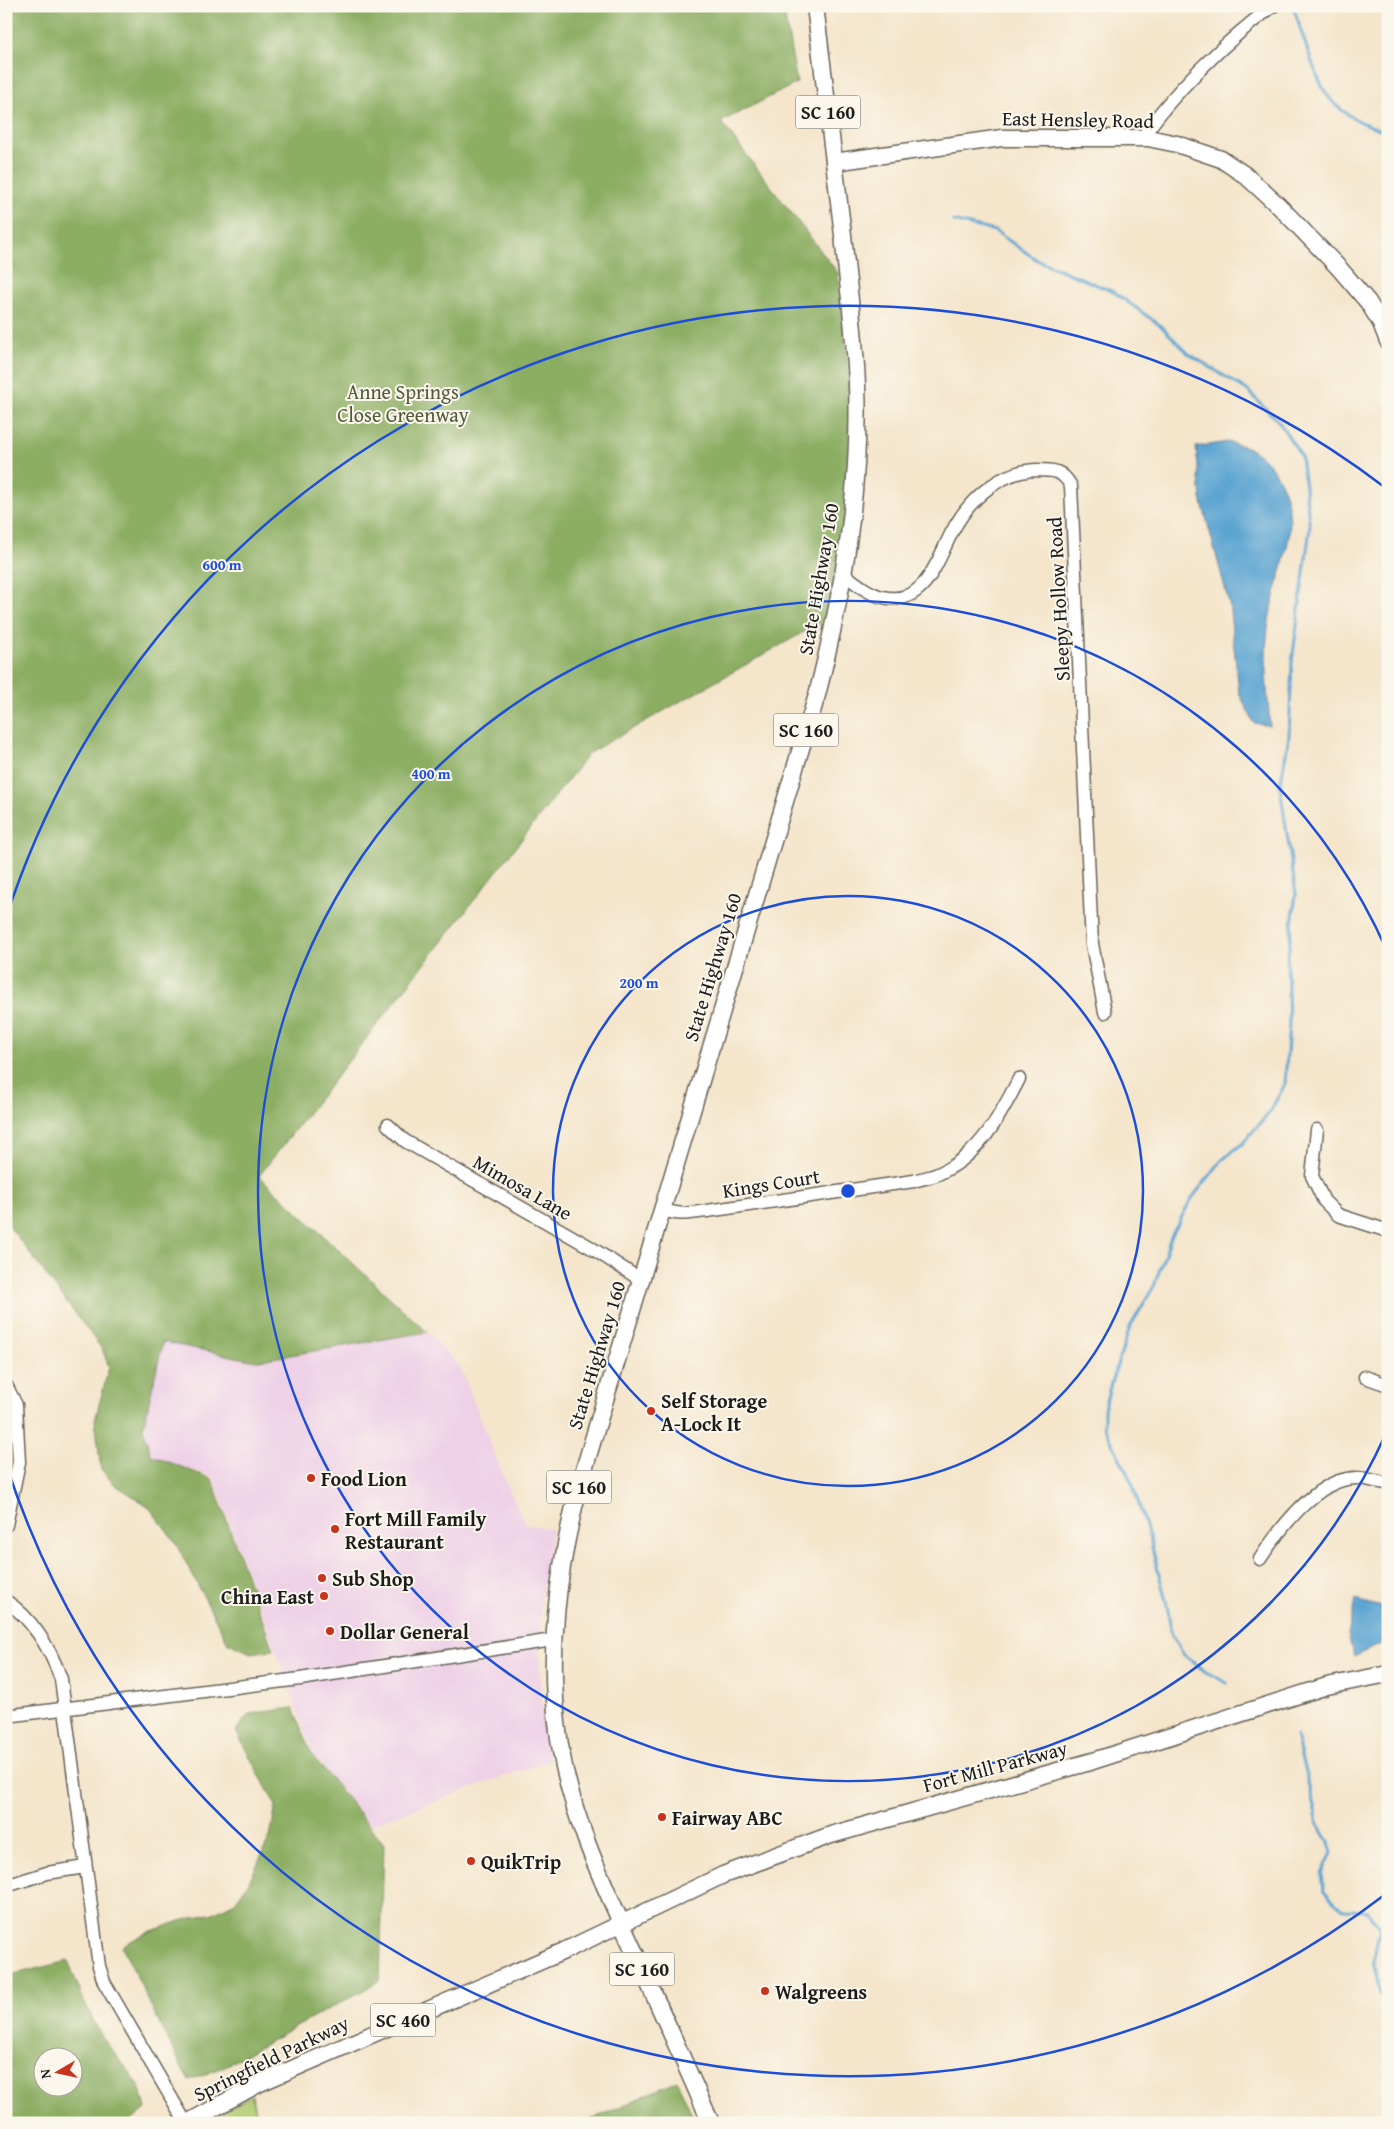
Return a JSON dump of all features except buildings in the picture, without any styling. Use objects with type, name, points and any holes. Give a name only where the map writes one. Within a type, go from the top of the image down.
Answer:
[{"type":"main road","name":"State Highway 160","points":[[621,1922],[594,1857],[568,1779],[556,1710],[553,1640],[560,1574],[574,1507],[597,1422],[817,694],[830,644],[844,574],[853,499],[857,386],[853,327],[815,6]]},
{"type":"main road","name":"East Hensley Road","points":[[834,162],[1002,138],[1142,138],[1177,144],[1221,159],[1244,175],[1339,268],[1368,302],[1381,323],[1388,341]]},
{"type":"main road","name":"Fort Mill Parkway","points":[[621,1922],[723,1875],[831,1835],[1093,1761],[1327,1686],[1388,1674]]},
{"type":"main road","name":"Springfield Parkway","points":[[187,2123],[209,2109],[260,2083],[564,1951],[621,1922]]},
{"type":"main road","name":"SC 160","points":[[621,1922],[710,2123]]},
{"type":"street","points":[[1142,138],[1155,119],[1181,90],[1231,42],[1273,6]]},
{"type":"street","name":"Sleepy Hollow Road","points":[[844,574],[877,596],[903,598],[924,585],[933,572],[957,522],[965,511],[977,498],[1003,478],[1010,474],[1035,470],[1058,471],[1066,477],[1071,486],[1092,944],[1105,1012]]},
{"type":"street","name":"Kings Court","points":[[661,1208],[669,1213],[707,1212],[914,1181],[939,1174],[963,1160],[974,1149],[1004,1108],[1019,1079]]},
{"type":"street","name":"Mimosa Lane","points":[[388,1125],[405,1141],[590,1247],[641,1280]]},
{"type":"street","points":[[1317,1130],[1312,1176],[1324,1201],[1338,1215],[1388,1230]]},
{"type":"street","points":[[1366,1377],[1388,1385]]},
{"type":"street","points":[[6,1385],[16,1405],[19,1462],[6,1526]]},
{"type":"street","points":[[1260,1559],[1271,1542],[1289,1521],[1309,1500],[1326,1488],[1343,1480],[1357,1478],[1388,1483]]},
{"type":"street","points":[[6,1602],[17,1608],[39,1632],[53,1657],[61,1679],[99,1966],[104,1982],[187,2123]]},
{"type":"street","points":[[6,1716],[300,1679],[553,1640]]},
{"type":"street","points":[[6,1886],[47,1872],[85,1867]]},
{"type":"shaded area","points":[[427,1332],[460,1367],[504,1478],[525,1524],[552,1529],[542,1593],[539,1644],[542,1711],[549,1760],[370,1825],[313,1754],[213,1477],[151,1455],[143,1428],[163,1342],[256,1362]]},
{"type":"green space","name":"Anne Springs Close Greenway","points":[[6,6],[783,6],[797,83],[721,122],[838,273],[850,387],[847,499],[827,619],[589,753],[259,1176],[427,1332],[255,1361],[163,1342],[143,1428],[151,1455],[212,1479],[273,1650],[251,1653],[228,1643],[174,1540],[148,1506],[114,1484],[101,1469],[95,1420],[109,1367],[102,1349],[6,1222],[6,250],[13,210],[6,190]]},
{"type":"green space","points":[[293,1708],[312,1755],[384,1844],[380,1981],[225,2066],[189,2081],[122,1946],[146,1933],[180,1921],[213,1913],[235,1902],[248,1884],[270,1837],[276,1806],[236,1731],[249,1714]]},
{"type":"green space","points":[[68,1961],[94,2022],[105,2041],[135,2080],[146,2109],[129,2123],[6,2123],[6,1976]]},
{"type":"green space","points":[[677,2081],[696,2123],[584,2123]]},
{"type":"green space","points":[[252,2095],[257,2123],[204,2123]]},
{"type":"green space","points":[[255,2111],[257,2123],[234,2123]]},
{"type":"water","points":[[6,190],[13,210],[6,250]]},
{"type":"water","points":[[1228,442],[1247,447],[1259,454],[1277,475],[1287,500],[1290,528],[1270,614],[1266,649],[1270,726],[1254,723],[1239,693],[1229,603],[1201,499],[1196,447]]},
{"type":"water","points":[[1356,1600],[1388,1609],[1388,1640],[1354,1657],[1348,1635]]},
{"type":"waterway","points":[[1294,9],[1315,70],[1325,92],[1331,100],[1357,120],[1388,132]]},
{"type":"waterway","points":[[953,221],[995,231],[1037,260],[1114,292],[1161,326],[1189,354],[1247,390],[1279,422],[1301,456],[1310,528],[1292,662],[1289,736],[1280,787],[1296,894],[1287,963],[1289,1023],[1285,1084],[1270,1112],[1242,1144],[1222,1160],[1192,1198],[1171,1237],[1154,1286],[1130,1327],[1104,1409],[1104,1426],[1132,1483],[1149,1536],[1167,1605],[1172,1636],[1184,1655],[1206,1672],[1227,1683]]},
{"type":"waterway","points":[[1296,1736],[1318,1823],[1328,1839],[1332,1853],[1322,1873],[1324,1892],[1344,1910],[1368,1911],[1380,1929],[1373,1961],[1380,1994],[1388,2005]]},
{"type":"place","name":"Self Storage A-Lock It","points":[[651,1411]]},
{"type":"place","name":"Food Lion","points":[[311,1478]]},
{"type":"place","name":"Fort Mill Family Restaurant","points":[[335,1529]]},
{"type":"place","name":"Sub Shop","points":[[322,1578]]},
{"type":"place","name":"China East","points":[[324,1596]]},
{"type":"place","name":"Dollar General","points":[[330,1631]]},
{"type":"place","name":"Fairway ABC","points":[[662,1817]]},
{"type":"place","name":"QuikTrip","points":[[471,1861]]},
{"type":"place","name":"Walgreens","points":[[765,1991]]}]
